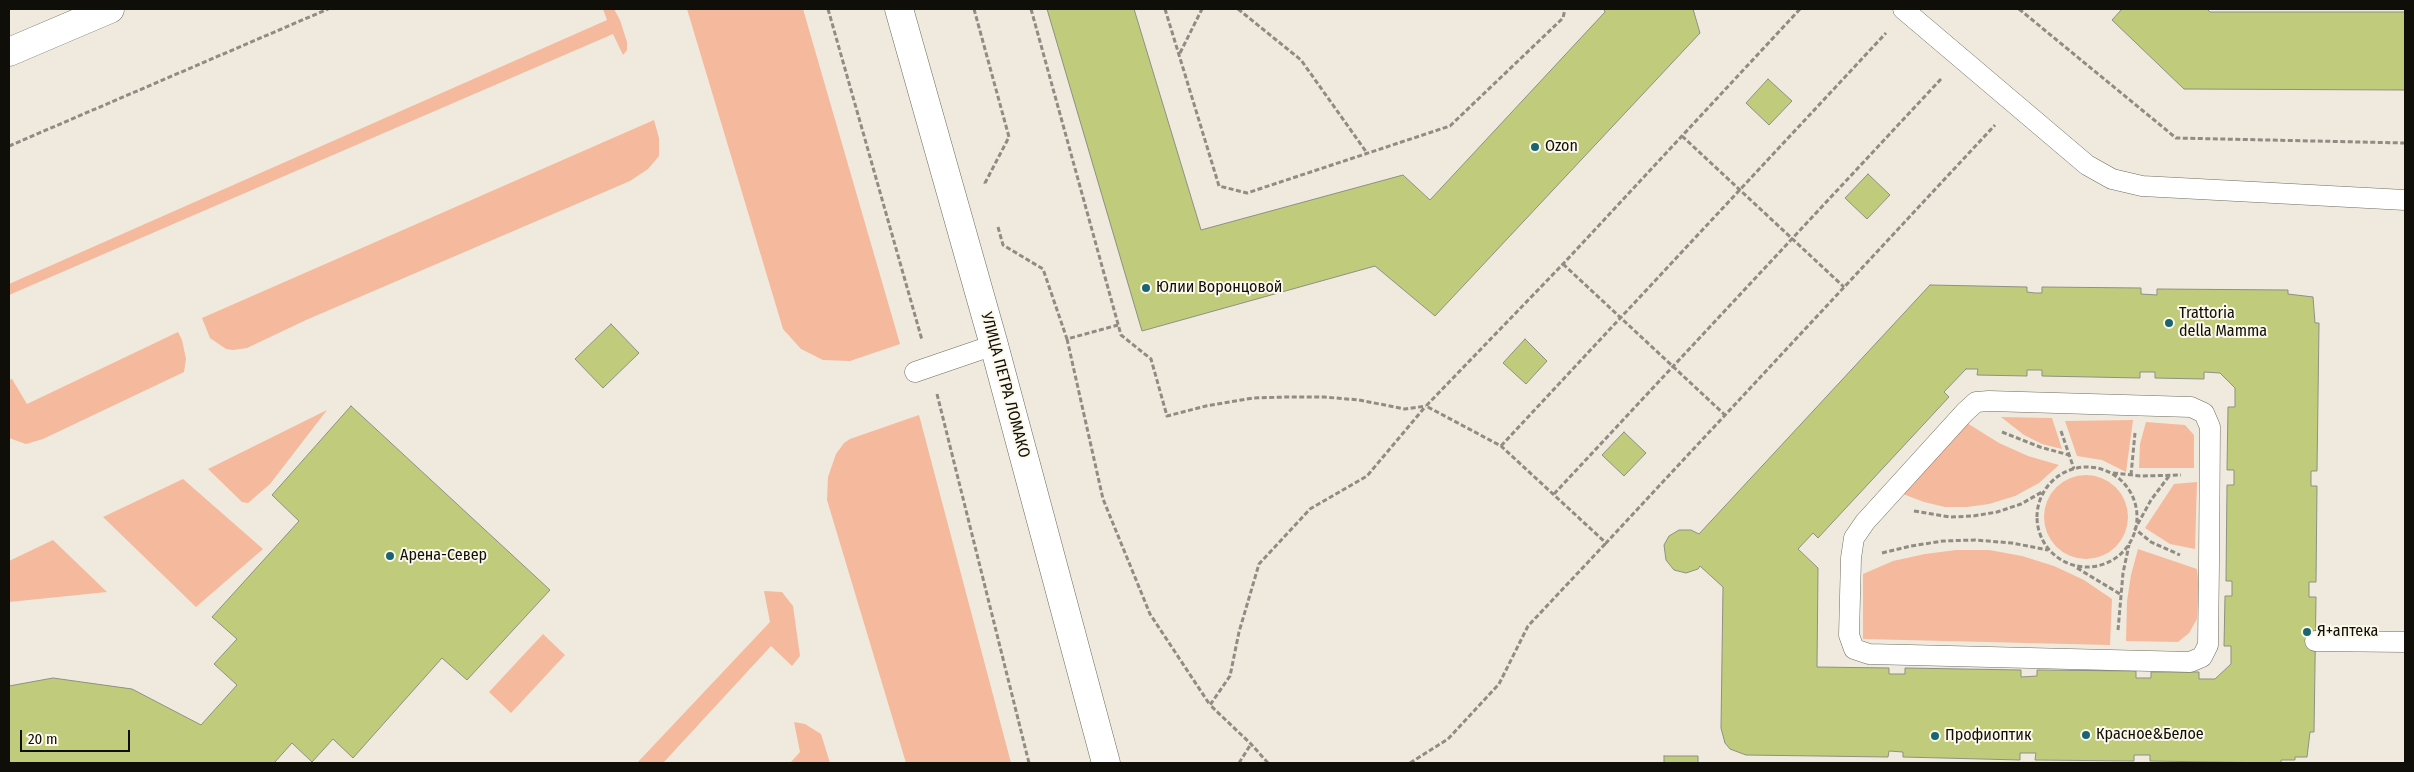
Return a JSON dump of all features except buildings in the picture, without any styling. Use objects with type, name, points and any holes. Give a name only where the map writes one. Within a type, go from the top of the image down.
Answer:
[{"type":"street","points":[[9,52],[110,9]]},
{"type":"street","name":"УЛИЦА ПЕТРА ЛОМАКО","points":[[899,9],[994,345],[1106,763]]},
{"type":"lane","points":[[1905,10],[2087,165],[2112,179],[2135,184],[2405,200]]},
{"type":"lane","points":[[914,372],[994,345]]},
{"type":"lane","points":[[1976,402],[2141,405],[2191,407],[2204,413],[2210,427],[2209,563],[2216,640],[2208,645],[2202,657],[2190,662],[1869,654],[1854,649],[1849,635],[1851,564],[1854,538],[1885,500],[1976,402]]},
{"type":"lane","points":[[2315,640],[2405,642]]},
{"type":"path","points":[[9,146],[328,9]]},
{"type":"path","points":[[974,9],[1009,138],[985,183],[987,192]]},
{"type":"path","points":[[1031,9],[1121,335],[1151,359],[1167,416],[1206,406],[1253,398],[1324,397],[1359,400],[1405,409],[1426,406],[1501,446],[1606,543]]},
{"type":"path","points":[[1166,9],[1219,186],[1246,193],[1450,126],[1563,18],[1565,9]]},
{"type":"path","points":[[1179,54],[1202,9]]},
{"type":"path","points":[[1238,9],[1301,60],[1367,153]]},
{"type":"path","points":[[1210,705],[1230,676],[1239,632],[1259,564],[1310,509],[1367,476],[1426,406],[1563,264],[1800,9]]},
{"type":"path","points":[[2019,9],[2176,138],[2405,143]]},
{"type":"path","points":[[1501,446],[1905,10]]},
{"type":"path","points":[[1554,494],[1960,58]]},
{"type":"path","points":[[1410,763],[1448,739],[1499,684],[1528,626],[2015,104]]},
{"type":"path","points":[[1682,136],[1844,287]]},
{"type":"path","points":[[995,218],[1003,245],[1043,269],[1067,339],[1104,499],[1150,614],[1210,705],[1268,763]]},
{"type":"path","points":[[1563,264],[1725,415]]},
{"type":"path","points":[[1067,339],[1118,325]]},
{"type":"path","points":[[2056,403],[2062,434],[2074,468]]},
{"type":"path","points":[[2131,475],[2134,438],[2141,405]]},
{"type":"path","points":[[1965,412],[2012,437],[2069,456]]},
{"type":"path","points":[[1885,500],[1928,514],[1972,516],[1997,512],[2021,504],[2042,492],[2052,480],[2074,468],[2098,468],[2112,473],[2131,475],[2169,476],[2210,472]]},
{"type":"path","points":[[2112,473],[2125,484],[2133,497],[2137,513],[2136,529]]},
{"type":"path","points":[[2120,660],[2118,632],[2120,594],[2129,544],[2151,500],[2169,476]]},
{"type":"path","points":[[2042,492],[2037,507],[2036,523],[2040,538],[2049,551],[2120,594]]},
{"type":"path","points":[[2136,529],[2151,542],[2169,551],[2209,563]]},
{"type":"path","points":[[1851,564],[1896,550],[1943,541],[1975,540],[2012,543],[2049,551]]},
{"type":"path","points":[[2075,566],[2090,568],[2105,564],[2118,556],[2129,544]]},
{"type":"path","points":[[1239,763],[1251,744]]},
{"type":"shaded area","points":[[603,9],[614,9],[620,20],[627,42],[627,50],[623,55],[613,34],[9,295],[9,284],[607,20]]},
{"type":"shaded area","points":[[687,9],[803,9],[900,344],[850,361],[823,360],[801,349],[783,329]]},
{"type":"shaded area","points":[[654,120],[659,138],[659,156],[648,169],[630,181],[306,320],[247,348],[226,349],[210,338],[202,318]]},
{"type":"shaded area","points":[[178,332],[182,340],[186,359],[184,372],[43,439],[26,444],[9,438],[9,380],[12,379],[27,404]]},
{"type":"shaded area","points":[[327,410],[270,484],[248,503],[242,502],[208,469]]},
{"type":"shaded area","points":[[919,415],[1011,763],[906,763],[827,500],[828,477],[836,454],[844,443],[850,439]]},
{"type":"shaded area","points":[[2001,417],[2052,418],[2062,449],[2042,444],[2024,435]]},
{"type":"shaded area","points":[[2133,420],[2126,472],[2102,460],[2077,456],[2065,421]]},
{"type":"shaded area","points":[[2146,422],[2185,425],[2194,435],[2194,468],[2139,468],[2140,444]]},
{"type":"shaded area","points":[[1967,423],[1999,443],[2028,456],[2059,465],[2039,483],[2015,496],[1989,504],[1945,507],[1903,494]]},
{"type":"shaded area","points":[[2086,475],[2102,478],[2116,487],[2125,501],[2128,517],[2125,533],[2116,547],[2102,556],[2086,559],[2070,556],[2056,547],[2047,533],[2044,517],[2047,501],[2056,487],[2070,478]]},
{"type":"shaded area","points":[[183,479],[263,549],[196,607],[103,517]]},
{"type":"shaded area","points":[[2197,482],[2195,549],[2170,544],[2145,528],[2174,484]]},
{"type":"shaded area","points":[[53,540],[107,592],[9,602],[9,561]]},
{"type":"shaded area","points":[[2138,549],[2197,569],[2199,587],[2197,619],[2189,633],[2178,642],[2126,641],[2127,601]]},
{"type":"shaded area","points":[[1956,550],[1989,550],[2022,556],[2054,566],[2084,580],[2112,599],[2110,645],[1863,639],[1863,574],[1893,561]]},
{"type":"shaded area","points":[[764,591],[782,592],[793,606],[800,656],[792,666],[771,646],[663,763],[637,763],[770,622]]},
{"type":"shaded area","points":[[543,634],[565,655],[511,713],[489,692]]},
{"type":"shaded area","points":[[794,722],[805,724],[821,734],[830,763],[790,763],[800,752]]},
{"type":"place","name":"Ozon","points":[[1535,147]]},
{"type":"place","name":"Юлии Воронцовой","points":[[1146,288]]},
{"type":"place","name":"Trattoria della Mamma","points":[[2169,323]]},
{"type":"place","name":"Арена-Север","points":[[390,556]]},
{"type":"place","name":"Я+аптека","points":[[2307,632]]},
{"type":"place","name":"Красное&Белое","points":[[2086,735]]},
{"type":"place","name":"Профиоптик","points":[[1935,736]]}]
